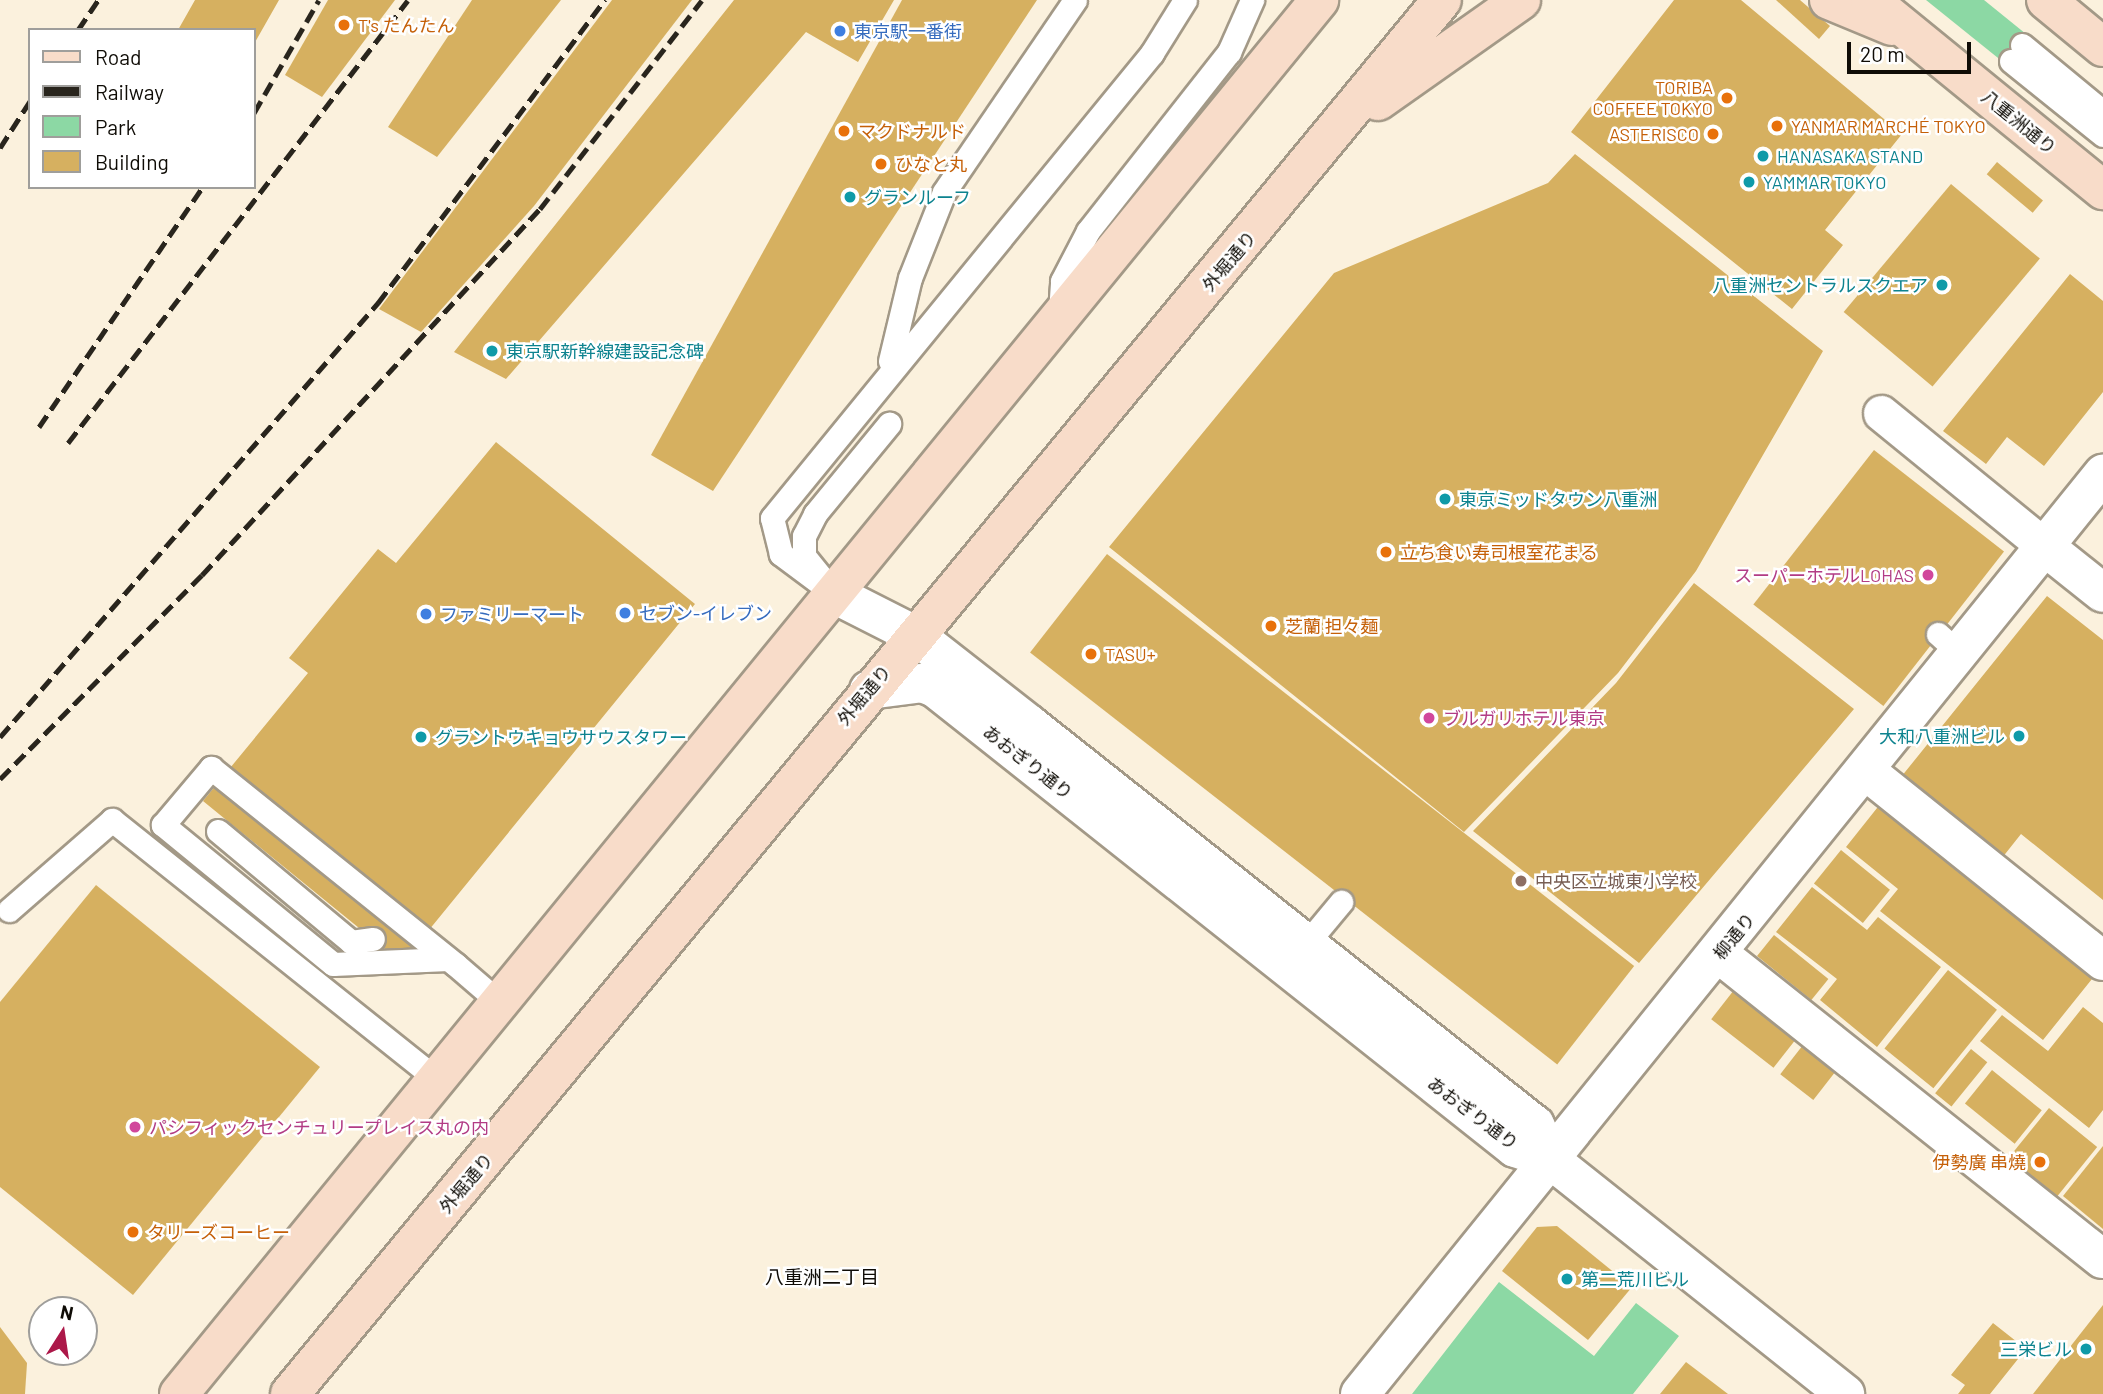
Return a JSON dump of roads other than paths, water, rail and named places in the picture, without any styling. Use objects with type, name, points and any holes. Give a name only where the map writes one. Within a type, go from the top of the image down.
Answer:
[{"type":"main road","points":[[180,1394],[499,1002],[836,595],[1319,0]]},
{"type":"main road","name":"外堀通り","points":[[290,1394],[869,690],[1344,124],[1442,0]]},
{"type":"main road","points":[[1344,124],[1521,0]]},
{"type":"main road","points":[[1829,0],[1907,32]]},
{"type":"main road","name":"八重洲通り","points":[[1870,0],[2103,190]]},
{"type":"main road","points":[[2046,0],[2103,47]]},
{"type":"street","points":[[1881,412],[2103,593]]},
{"type":"street","name":"柳通り","points":[[1360,1394],[1866,771],[1948,644],[2044,546],[2103,474]]},
{"type":"street","name":"あおぎり通り","points":[[836,595],[915,635],[1535,1125],[1551,1160]]},
{"type":"street","name":"あおぎり通り","points":[[869,690],[922,683],[935,688],[1515,1149],[1551,1160]]},
{"type":"street","points":[[1866,771],[2103,961]]},
{"type":"street","points":[[1719,954],[2103,1259]]},
{"type":"street","points":[[1551,1160],[1845,1394]]},
{"type":"lane","points":[[889,368],[911,278],[944,192],[1075,0]]},
{"type":"lane","points":[[836,595],[781,554],[772,518],[889,368],[1152,53],[1185,0]]},
{"type":"lane","points":[[1059,319],[1062,281],[1088,231],[1229,52],[1252,0]]},
{"type":"lane","points":[[2103,112],[2017,53],[2103,135]]},
{"type":"lane","points":[[836,595],[804,556],[804,536],[889,424]]},
{"type":"lane","points":[[448,959],[333,964],[163,825],[211,768],[448,959],[499,1002]]},
{"type":"lane","points":[[9,910],[112,820],[438,1079]]},
{"type":"lane","points":[[218,831],[351,942],[373,939]]},
{"type":"lane","points":[[1306,944],[1341,902]]},
{"type":"railway","points":[[79,28],[98,0]]},
{"type":"railway","points":[[256,110],[319,0]]},
{"type":"railway","points":[[68,443],[408,0]]},
{"type":"railway","points":[[0,737],[378,303],[605,0]]},
{"type":"railway","points":[[0,779],[202,575],[540,209],[702,0]]},
{"type":"railway","points":[[0,148],[28,104]]},
{"type":"railway","points":[[39,427],[202,189]]},
{"type":"place","name":"T's たんたん","points":[[344,25]]},
{"type":"place","name":"東京駅一番街","points":[[840,31]]},
{"type":"place","name":"TORIBA COFFEE TOKYO","points":[[1727,98]]},
{"type":"place","name":"YANMAR MARCHÉ TOKYO","points":[[1777,126]]},
{"type":"place","name":"マクドナルド","points":[[844,131]]},
{"type":"place","name":"ASTERISCO","points":[[1713,134]]},
{"type":"place","name":"HANASAKA STAND","points":[[1763,156]]},
{"type":"place","name":"ひなと丸","points":[[881,164]]},
{"type":"place","name":"YAMMAR TOKYO","points":[[1749,182]]},
{"type":"place","name":"グランルーフ","points":[[850,197]]},
{"type":"place","name":"八重洲セントラルスクエア","points":[[1942,285]]},
{"type":"place","name":"東京駅新幹線建設記念碑","points":[[492,351]]},
{"type":"place","name":"東京ミッドタウン八重洲","points":[[1445,499]]},
{"type":"place","name":"立ち食い寿司根室花まる","points":[[1386,552]]},
{"type":"place","name":"スーパーホテルLOHAS","points":[[1928,575]]},
{"type":"place","name":"セブン-イレブン","points":[[625,613]]},
{"type":"place","name":"ファミリーマート","points":[[426,614]]},
{"type":"place","name":"芝蘭 担々麺","points":[[1271,626]]},
{"type":"place","name":"TASU+","points":[[1091,654]]},
{"type":"place","name":"ブルガリホテル東京","points":[[1429,718]]},
{"type":"place","name":"大和八重洲ビル","points":[[2019,736]]},
{"type":"place","name":"グラントウキョウサウスタワー","points":[[421,737]]},
{"type":"place","name":"中央区立城東小学校","points":[[1521,881]]},
{"type":"place","name":"パシフィックセンチュリープレイス丸の内","points":[[135,1127]]},
{"type":"place","name":"伊勢廣 串燒","points":[[2040,1162]]},
{"type":"place","name":"タリーズコーヒー","points":[[133,1232]]},
{"type":"place","name":"第二荒川ビル","points":[[1567,1279]]},
{"type":"place","name":"三栄ビル","points":[[2086,1349]]},
{"type":"district","name":"八重洲二丁目","points":[[822,1277]]}]
